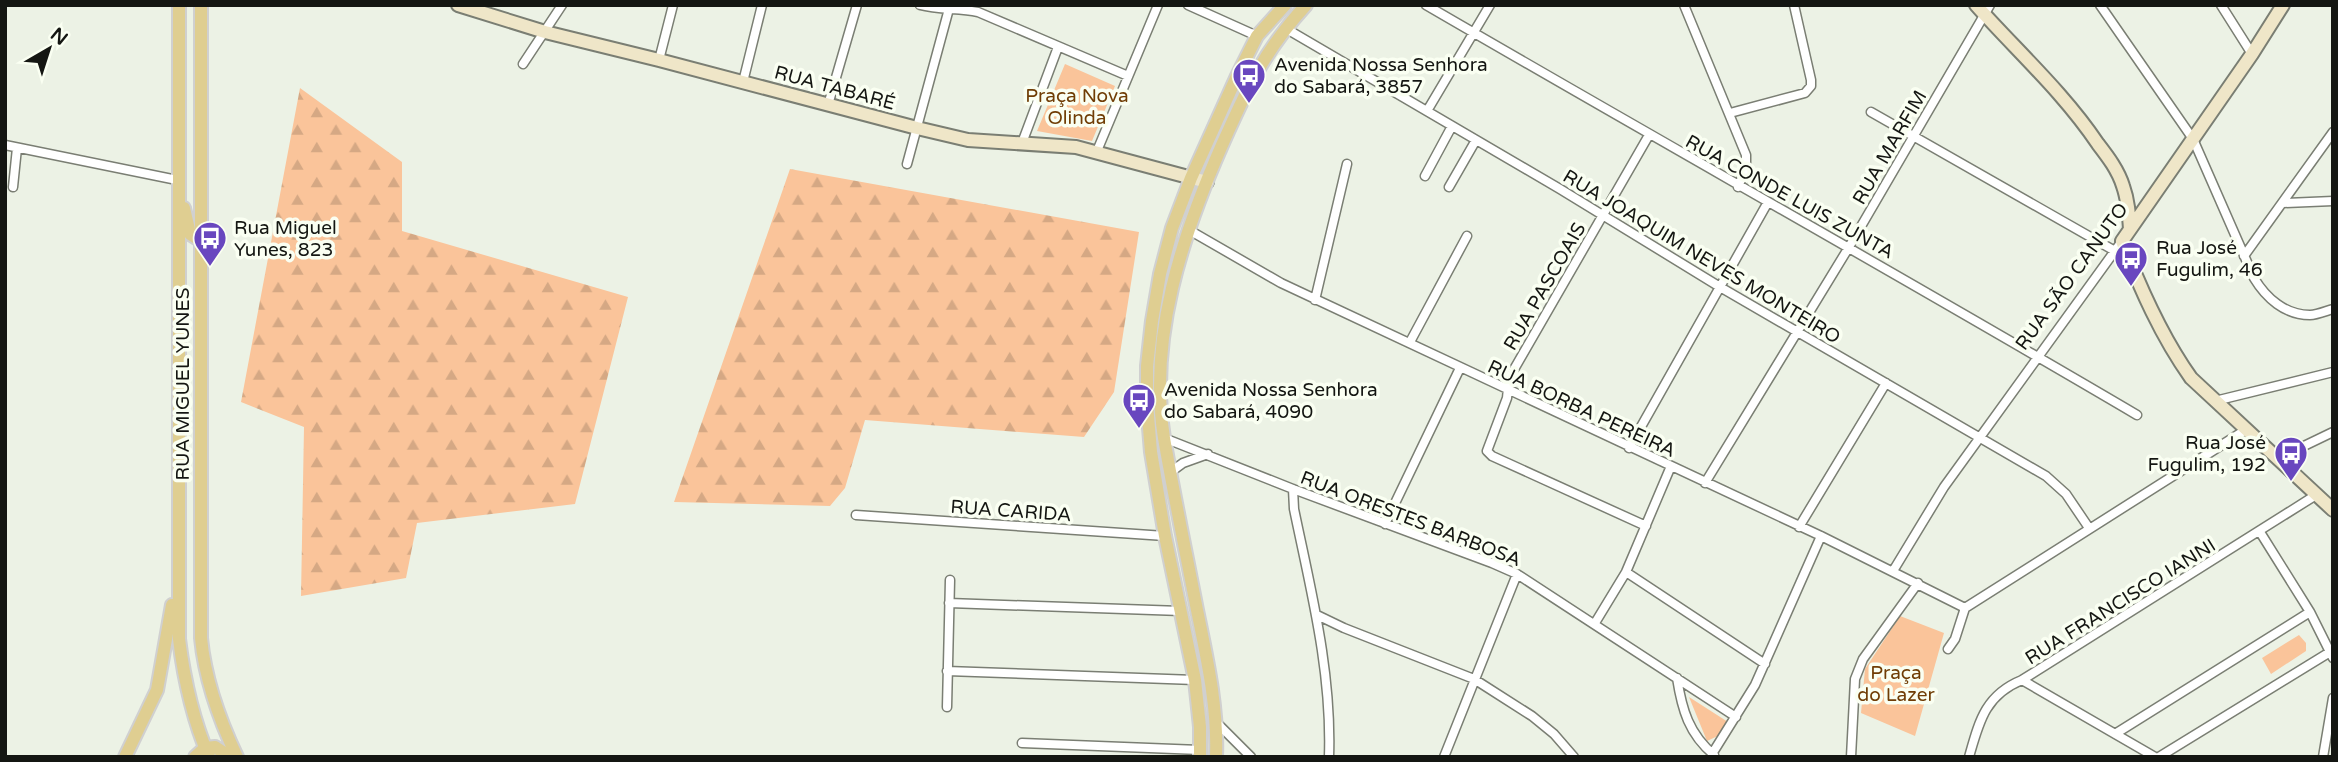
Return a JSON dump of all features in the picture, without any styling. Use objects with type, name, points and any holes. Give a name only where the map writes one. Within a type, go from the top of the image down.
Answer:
[{"type":"main road","name":"RUA MIGUEL YUNES","points":[[179,5],[179,639],[183,670],[198,732],[207,752]]},
{"type":"main road","name":"RUA MIGUEL YUNES","points":[[201,5],[201,638],[203,662],[212,692],[222,724],[237,757]]},
{"type":"main road","points":[[1200,754],[1195,680],[1151,453],[1147,366],[1160,274],[1172,228],[1191,178],[1257,36],[1285,5]]},
{"type":"main road","points":[[1216,757],[1217,723],[1211,680],[1164,438],[1161,374],[1166,325],[1174,278],[1189,230],[1251,80],[1285,28],[1306,5]]},
{"type":"main road","points":[[178,200],[184,206],[190,234],[201,241]]},
{"type":"main road","points":[[179,283],[190,286],[201,315]]},
{"type":"main road","points":[[125,757],[157,690],[177,565]]},
{"type":"main road","points":[[195,757],[215,747],[230,757]]},
{"type":"street","name":"RUA TABARÉ","points":[[458,5],[545,32],[968,140],[1058,145],[1097,151],[1207,182]]},
{"type":"street","points":[[523,64],[562,5]]},
{"type":"street","points":[[659,60],[673,5]]},
{"type":"street","points":[[743,82],[762,5]]},
{"type":"street","points":[[828,105],[857,5]]},
{"type":"street","points":[[920,5],[978,12],[1128,76]]},
{"type":"street","points":[[1097,151],[1157,5]]},
{"type":"street","points":[[1188,5],[1257,36]]},
{"type":"street","name":"RUA CONDE LUIS ZUNTA","points":[[1426,5],[2137,415]]},
{"type":"street","points":[[1427,111],[1490,5]]},
{"type":"street","points":[[1684,5],[1746,155],[1746,168],[1738,187]]},
{"type":"street","points":[[1730,113],[1809,90],[1811,80],[1794,5]]},
{"type":"street","points":[[2100,5],[2193,139],[2262,292],[2286,310],[2310,315],[2333,309]]},
{"type":"street","points":[[2221,5],[2252,54]]},
{"type":"street","name":"RUA SÃO CANUTO","points":[[1894,571],[1944,487],[2130,229],[2283,5]]},
{"type":"street","points":[[907,164],[949,7]]},
{"type":"street","points":[[1983,8],[2063,96],[2109,159],[2126,196],[2130,229]]},
{"type":"street","name":"RUA MARFIM","points":[[1705,483],[1849,247],[1983,8]]},
{"type":"street","name":"RUA JOAQUIM NEVES MONTEIRO","points":[[1285,28],[2053,481],[2066,494],[2089,528]]},
{"type":"street","points":[[1022,142],[1058,47]]},
{"type":"street","points":[[1871,112],[2118,245],[2177,359],[2191,377],[2333,510]]},
{"type":"street","points":[[1424,176],[1452,126]]},
{"type":"street","points":[[2244,256],[2333,132]]},
{"type":"street","name":"RUA PASCOAIS","points":[[1646,526],[1489,454],[1487,447],[1507,398],[1509,378],[1649,135]]},
{"type":"street","points":[[1449,187],[1476,140]]},
{"type":"street","points":[[5,145],[177,180]]},
{"type":"street","points":[[13,187],[17,148]]},
{"type":"street","points":[[1315,300],[1347,164]]},
{"type":"street","points":[[2283,203],[2333,201]]},
{"type":"street","points":[[1629,448],[1768,202]]},
{"type":"street","name":"RUA BORBA PEREIRA","points":[[1189,230],[1280,283],[1894,571],[1965,608]]},
{"type":"street","points":[[1410,342],[1467,236]]},
{"type":"street","points":[[1385,524],[1460,368]]},
{"type":"street","points":[[2216,401],[2333,372]]},
{"type":"street","points":[[1799,527],[1886,383]]},
{"type":"street","points":[[1948,649],[1955,639],[1965,608],[2247,429]]},
{"type":"street","points":[[2279,458],[2333,432]]},
{"type":"street","name":"RUA ORESTES BARBOSA","points":[[1164,438],[1517,574],[1736,717]]},
{"type":"street","points":[[1172,471],[1183,463],[1208,454]]},
{"type":"street","points":[[1595,623],[1626,572],[1671,466]]},
{"type":"street","points":[[1293,489],[1294,509],[1326,670],[1331,716],[1329,757]]},
{"type":"street","name":"RUA FRANCISCO IANNI","points":[[1969,757],[1977,728],[1993,699],[2001,691],[2316,495]]},
{"type":"street","name":"RUA CARIDA","points":[[856,515],[1165,536]]},
{"type":"street","points":[[2022,680],[2157,757],[2332,655],[2310,612],[2260,532]]},
{"type":"street","points":[[1677,678],[1686,722],[1696,737],[1715,755],[1765,664],[1821,537]]},
{"type":"street","points":[[1626,572],[1765,664]]},
{"type":"street","points":[[1444,757],[1517,574]]},
{"type":"street","points":[[947,707],[950,580]]},
{"type":"street","points":[[1851,757],[1855,679],[1858,669],[1918,583]]},
{"type":"street","points":[[949,603],[1181,611]]},
{"type":"street","points":[[2115,734],[2310,612]]},
{"type":"street","points":[[1317,615],[1474,679],[1532,716],[1554,734],[1574,757]]},
{"type":"street","points":[[947,671],[1195,680]]},
{"type":"street","points":[[2323,757],[2333,698]]},
{"type":"street","points":[[1217,723],[1251,757]]},
{"type":"street","points":[[1022,743],[1200,754]]},
{"type":"green space","name":"Praça Nova Olinda","points":[[1065,64],[1115,86],[1092,141],[1037,131]]},
{"type":"green space","points":[[300,88],[402,162],[402,231],[628,297],[575,504],[417,523],[406,578],[301,596],[304,427],[241,402]]},
{"type":"green space","points":[[790,169],[1139,232],[1114,392],[1084,437],[865,420],[845,488],[830,506],[674,502]]},
{"type":"green space","name":"Praça do Lazer","points":[[1900,616],[1944,633],[1915,736],[1861,713],[1865,669]]},
{"type":"green space","points":[[2299,635],[2306,643],[2306,651],[2271,674],[2262,658]]},
{"type":"green space","points":[[1689,697],[1728,722],[1720,735],[1707,741]]},
{"type":"place","name":"Avenida Nossa Senhora do Sabará, 3857","points":[[1249,105]]},
{"type":"place","name":"Rua Miguel Yunes, 823","points":[[210,268]]},
{"type":"place","name":"Rua José Fugulim, 46","points":[[2131,288]]},
{"type":"place","name":"Avenida Nossa Senhora do Sabará, 4090","points":[[1139,430]]},
{"type":"place","name":"Rua José Fugulim, 192","points":[[2291,483]]}]
